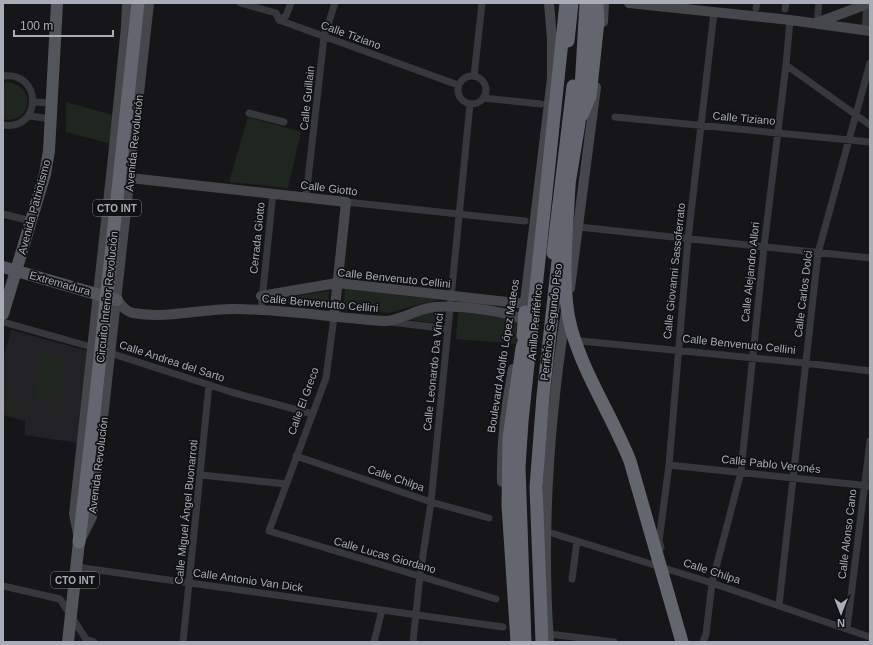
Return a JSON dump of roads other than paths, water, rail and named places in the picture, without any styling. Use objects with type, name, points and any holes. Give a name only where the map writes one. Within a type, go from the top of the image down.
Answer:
[{"type":"highway","name":"Circuito Interior Revolución","points":[[79,542],[138,3]]},
{"type":"highway","name":"Periférico Segundo Piso","points":[[525,642],[519,467],[522,421],[566,3]]},
{"type":"highway","name":"Anillo Periférico","points":[[529,642],[523,468],[527,311],[572,3]]},
{"type":"highway","name":"Anillo Periférico","points":[[537,642],[533,467],[546,313],[581,3]]},
{"type":"highway","name":"Periférico Segundo Piso","points":[[547,640],[542,468],[555,364],[557,272],[579,123],[586,3]]},
{"type":"highway","points":[[579,123],[590,96],[598,21],[597,3]]},
{"type":"highway","points":[[569,186],[565,289],[570,327],[581,359],[630,461],[682,642]]},
{"type":"highway","points":[[517,642],[508,505],[509,438],[527,311]]},
{"type":"main road","name":"Avenida Patriotismo","points":[[3,314],[31,222],[46,166],[51,118],[57,3]]},
{"type":"main road","name":"Avenida Revolución","points":[[68,642],[79,542],[74,514],[126,27],[127,3]]},
{"type":"main road","name":"Avenida Revolución","points":[[79,542],[92,517],[149,3]]},
{"type":"main road","points":[[549,3],[552,39],[552,77]]},
{"type":"main road","name":"Boulevard Adolfo López Mateos","points":[[513,642],[504,513],[502,439],[504,414],[527,311],[560,3]]},
{"type":"main road","points":[[547,640],[545,531],[547,468],[562,338],[594,114],[604,3]]},
{"type":"main road","points":[[629,3],[715,7],[790,20],[868,30]]},
{"type":"main road","points":[[817,23],[868,4]]},
{"type":"main road","name":"Calle Giotto","points":[[130,178],[346,202]]},
{"type":"main road","name":"Calle El Greco","points":[[334,317],[346,202]]},
{"type":"main road","name":"Extremadura","points":[[3,267],[116,300]]},
{"type":"main road","name":"Calle Benvenuto Cellini","points":[[261,296],[337,282],[451,296],[527,311]]},
{"type":"main road","name":"Calle Benvenutto Cellini","points":[[116,300],[128,311],[145,314],[220,310],[261,310],[384,321],[400,319],[430,307],[450,307],[507,314],[527,311]]},
{"type":"street","name":"Calle Tiziano","points":[[240,3],[276,13],[279,20],[458,85]]},
{"type":"street","points":[[279,20],[286,16],[291,3]]},
{"type":"street","name":"Calle Guillain","points":[[306,197],[324,37],[335,3]]},
{"type":"street","points":[[474,76],[482,3]]},
{"type":"street","points":[[817,23],[819,3]]},
{"type":"street","points":[[868,4],[868,30]]},
{"type":"street","name":"Calle Giovanni Sassoferrato","points":[[667,568],[659,541],[669,465],[688,239],[715,7]]},
{"type":"street","name":"Calle Alejandro Allori","points":[[703,642],[706,634],[712,582],[741,472],[764,247],[790,20]]},
{"type":"street","name":"Calle Carlos Dolci","points":[[779,605],[818,253],[870,63]]},
{"type":"street","points":[[786,65],[870,126]]},
{"type":"street","points":[[3,76],[15,76],[24,81],[30,88],[33,102],[32,109],[26,118]]},
{"type":"street","points":[[474,76],[483,82],[485,93],[483,98],[477,103],[470,104],[460,98],[458,85],[464,78],[474,76]]},
{"type":"street","points":[[483,98],[541,104]]},
{"type":"street","points":[[33,102],[51,103]]},
{"type":"street","name":"Calle Leonardo Da Vinci","points":[[413,642],[420,575],[431,502],[470,104]]},
{"type":"street","points":[[249,113],[284,122]]},
{"type":"street","points":[[3,125],[15,125],[30,116],[51,118]]},
{"type":"street","name":"Calle Tiziano","points":[[615,117],[870,142]]},
{"type":"street","name":"Cerrada Giotto","points":[[261,310],[261,296],[273,193]]},
{"type":"street","name":"Calle Giotto","points":[[346,202],[525,221]]},
{"type":"street","points":[[3,214],[31,222]]},
{"type":"street","points":[[579,227],[870,258]]},
{"type":"street","name":"Calle Benvenuto Cellini","points":[[570,286],[580,343],[678,350],[870,371]]},
{"type":"street","name":"Calle El Greco","points":[[268,531],[328,368],[334,317]]},
{"type":"street","points":[[384,321],[448,329]]},
{"type":"street","name":"Calle Andrea del Sarto","points":[[3,322],[92,347],[209,385],[312,414]]},
{"type":"street","name":"Calle Miguel Ángel Buonarroti","points":[[183,642],[209,385]]},
{"type":"street","name":"Calle Alonso Cano","points":[[847,629],[867,485],[870,441]]},
{"type":"street","name":"Calle Chilpa","points":[[296,456],[431,502],[489,518]]},
{"type":"street","name":"Calle Pablo Veronés","points":[[669,465],[867,485]]},
{"type":"street","points":[[201,475],[286,484]]},
{"type":"street","name":"Calle Lucas Giordano","points":[[268,531],[420,575],[496,599]]},
{"type":"street","name":"Calle Chilpa","points":[[545,531],[712,582],[870,637]]},
{"type":"street","points":[[572,579],[577,542]]},
{"type":"street","name":"Calle Antonio Van Dick","points":[[76,567],[503,627]]},
{"type":"street","points":[[667,568],[688,642]]},
{"type":"street","points":[[3,586],[60,599],[86,639],[94,642]]},
{"type":"street","points":[[374,642],[382,610]]},
{"type":"street","points":[[547,640],[614,642]]}]
